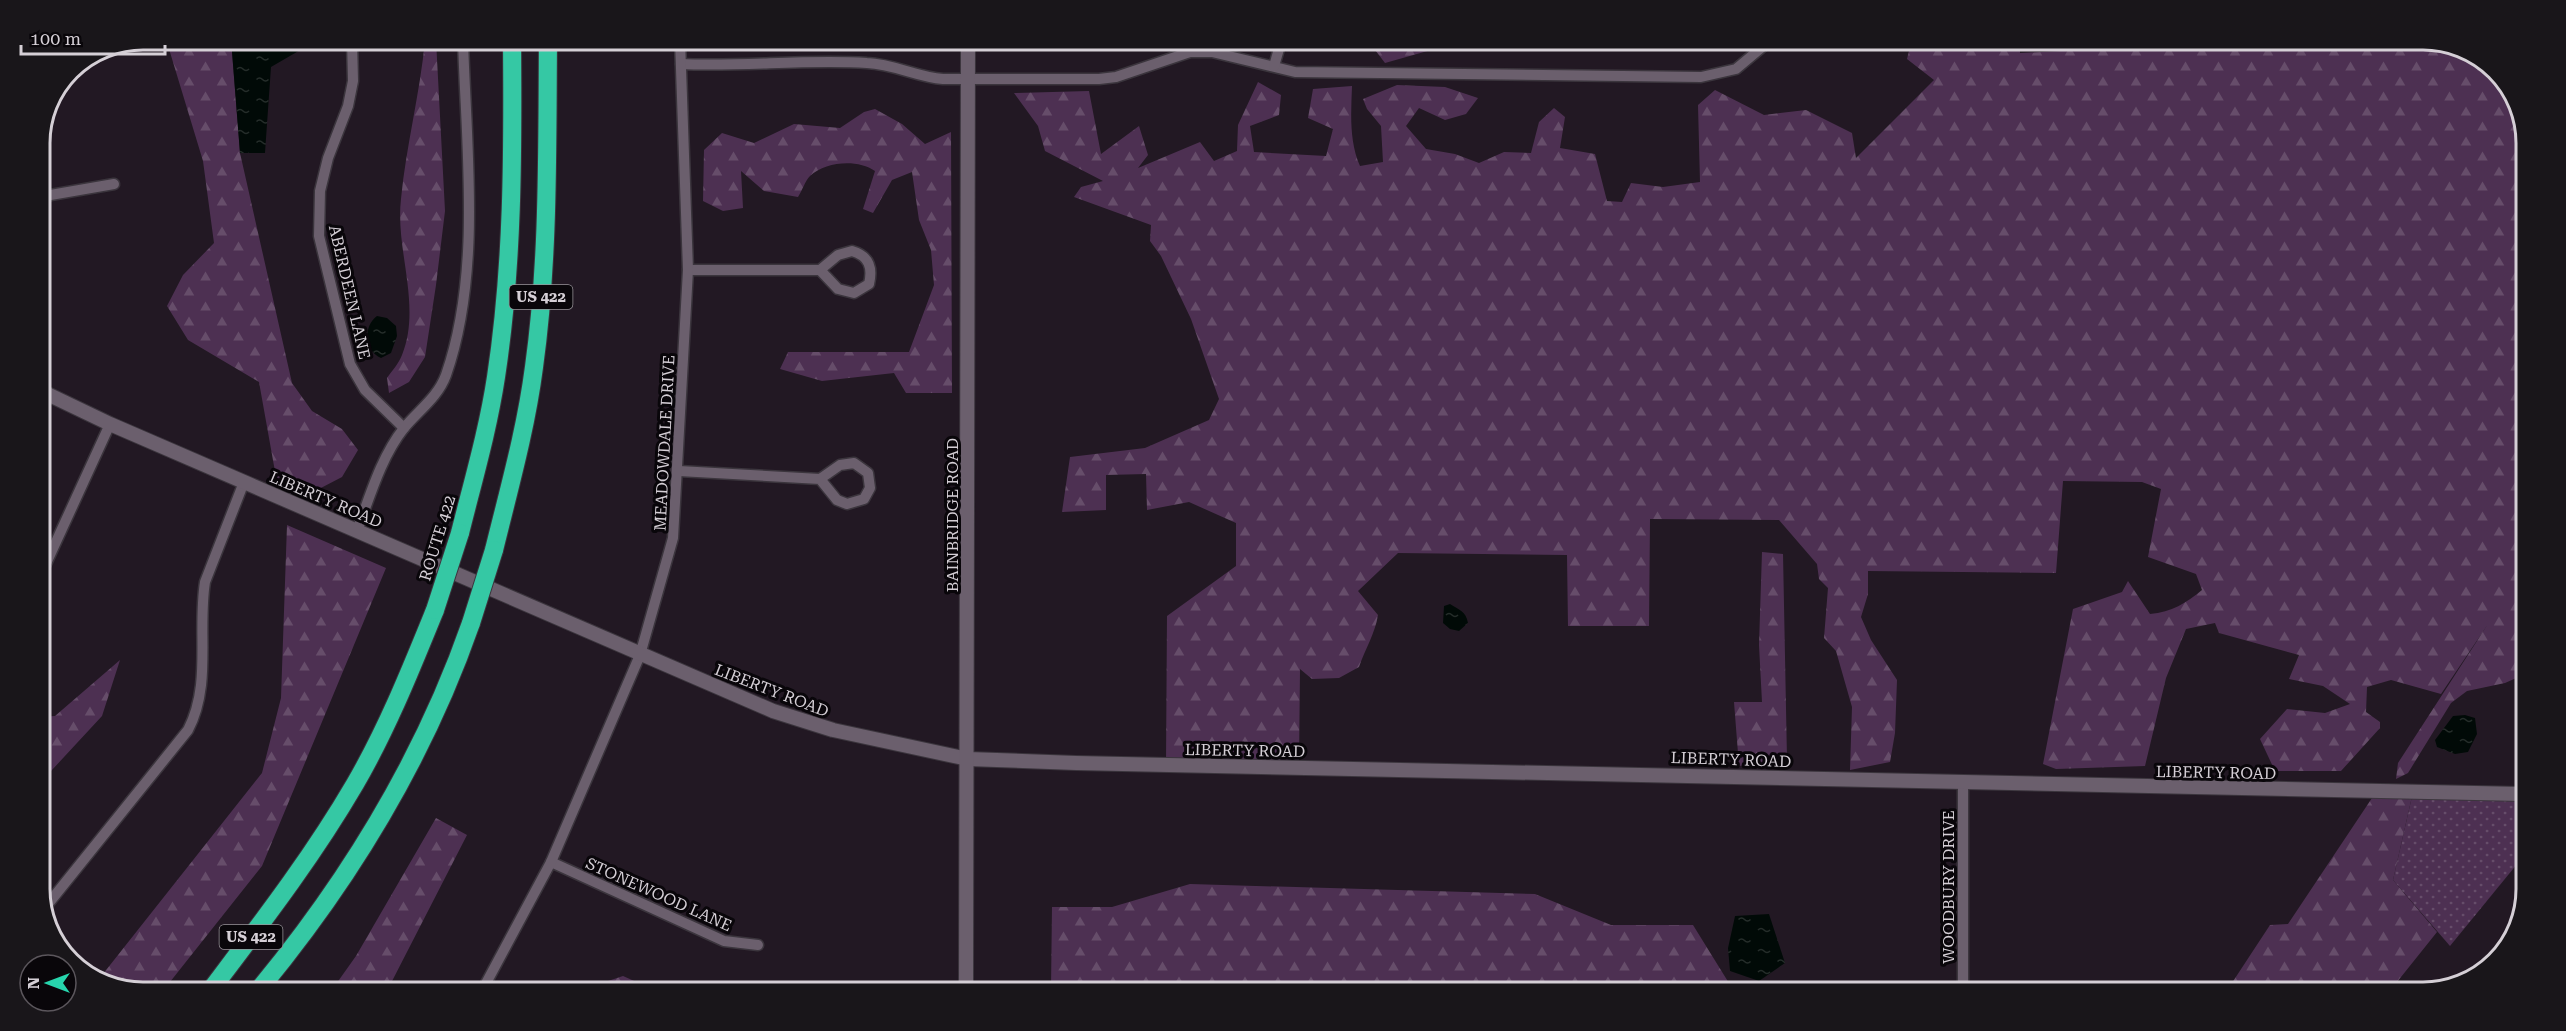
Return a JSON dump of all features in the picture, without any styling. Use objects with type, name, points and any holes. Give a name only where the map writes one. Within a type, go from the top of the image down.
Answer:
[{"type":"highway","name":"ROUTE 422","points":[[217,982],[289,887],[355,784],[411,671],[435,610],[460,533],[495,378],[506,289],[510,205],[512,50]]},
{"type":"highway","name":"US 422","points":[[265,982],[288,954],[355,860],[409,765],[455,668],[494,550],[524,428],[540,310],[547,192],[548,50]]},
{"type":"street","name":"ABERDEEN LANE","points":[[352,50],[353,81],[348,106],[328,158],[320,191],[319,236],[350,364],[365,390],[404,428]]},
{"type":"street","points":[[357,531],[382,465],[404,428],[438,392],[446,376],[464,292],[468,237],[463,50]]},
{"type":"street","name":"MEADOWDALE DRIVE","points":[[487,982],[551,861],[640,655],[673,538],[679,471],[688,270],[680,50]]},
{"type":"street","name":"BAINBRIDGE ROAD","points":[[966,982],[968,50]]},
{"type":"street","points":[[1274,66],[1279,50]]},
{"type":"street","points":[[681,64],[866,62],[899,68],[925,78],[1116,77],[1190,52],[1212,52],[1295,72],[1701,77],[1737,69],[1759,50]]},
{"type":"street","points":[[50,195],[114,184]]},
{"type":"street","points":[[688,270],[820,270],[838,255],[852,251],[861,254],[866,259],[871,266],[871,275],[869,284],[854,293],[838,289],[820,270]]},
{"type":"street","name":"LIBERTY ROAD","points":[[50,395],[110,424],[640,655],[798,720],[833,730],[968,759],[2516,794]]},
{"type":"street","points":[[50,555],[110,424]]},
{"type":"street","points":[[679,471],[820,479],[840,465],[854,463],[868,473],[870,488],[864,499],[848,504],[837,500],[820,479]]},
{"type":"street","points":[[51,901],[188,730],[196,714],[202,694],[202,599],[205,582],[244,482]]},
{"type":"street","name":"WOODBURY DRIVE","points":[[1963,782],[1963,982]]},
{"type":"street","name":"STONEWOOD LANE","points":[[551,861],[724,941],[758,945]]},
{"type":"green space","points":[[169,50],[232,50],[240,153],[292,383],[312,411],[342,429],[358,450],[342,477],[317,490],[289,484],[276,477],[259,382],[188,340],[167,306],[183,275],[214,243],[203,161]]},
{"type":"green space","points":[[424,50],[437,50],[445,211],[425,357],[409,382],[389,393],[387,378],[402,355],[409,317],[409,297],[400,218],[406,159]]},
{"type":"green space","points":[[1375,50],[1431,50],[1385,63]]},
{"type":"green space","points":[[1909,50],[2020,50],[2020,53],[2061,50],[2423,50],[2453,54],[2465,59],[2485,73],[2507,101],[2515,125],[2516,137],[2516,678],[2505,683],[2467,691],[2451,703],[2408,773],[2396,779],[2398,763],[2488,624],[2441,694],[2391,680],[2367,687],[2366,712],[2380,722],[2380,728],[2341,771],[2275,771],[2260,739],[2287,709],[2325,713],[2350,704],[2323,686],[2289,679],[2299,655],[2219,633],[2215,623],[2186,629],[2166,678],[2145,766],[2056,769],[2043,764],[2073,609],[2122,592],[2128,581],[2150,614],[2178,606],[2202,590],[2196,574],[2148,557],[2161,489],[2142,482],[2063,481],[2056,573],[1868,571],[1868,594],[1861,617],[1871,640],[1897,680],[1895,733],[1890,762],[1850,770],[1852,707],[1836,651],[1824,638],[1828,588],[1819,579],[1817,564],[1779,520],[1650,519],[1649,626],[1568,626],[1567,555],[1398,553],[1358,591],[1378,615],[1375,629],[1359,667],[1339,678],[1312,679],[1300,669],[1299,767],[1166,765],[1167,616],[1236,566],[1236,523],[1189,502],[1147,510],[1146,474],[1106,475],[1106,510],[1062,512],[1070,457],[1145,448],[1209,420],[1219,399],[1191,319],[1161,256],[1150,241],[1151,225],[1074,197],[1081,187],[1103,181],[1045,151],[1038,126],[1014,93],[1089,91],[1101,154],[1139,126],[1148,155],[1138,168],[1200,142],[1214,161],[1237,151],[1238,125],[1258,82],[1281,95],[1279,115],[1250,126],[1254,152],[1326,156],[1333,129],[1308,118],[1313,89],[1352,86],[1352,137],[1360,166],[1383,162],[1381,126],[1367,109],[1363,99],[1397,85],[1445,87],[1478,98],[1466,114],[1445,120],[1419,108],[1406,126],[1426,149],[1455,154],[1479,163],[1504,152],[1531,153],[1539,122],[1554,108],[1565,117],[1560,148],[1595,154],[1607,201],[1622,202],[1631,183],[1663,187],[1700,182],[1698,105],[1715,90],[1764,115],[1806,110],[1852,133],[1856,158],[1934,80],[1907,59]]},
{"type":"green space","points":[[875,109],[902,124],[925,144],[951,132],[952,393],[906,393],[894,373],[822,381],[780,369],[788,352],[909,352],[934,285],[931,250],[919,220],[912,172],[892,180],[873,213],[863,209],[875,171],[851,163],[833,165],[817,171],[808,178],[798,197],[764,191],[741,171],[743,208],[723,211],[703,201],[704,150],[722,133],[754,143],[794,124],[840,128],[864,112]]},
{"type":"green space","points":[[287,525],[386,568],[262,866],[170,982],[131,981],[104,973],[262,773],[281,698]]},
{"type":"green space","points":[[1762,552],[1783,554],[1787,760],[1739,766],[1734,702],[1762,702],[1759,645]]},
{"type":"green space","points":[[120,660],[102,716],[50,772],[50,716],[55,716]]},
{"type":"green space","points":[[2376,792],[2413,792],[2393,880],[2437,932],[2397,982],[2233,982],[2270,925],[2288,924]]},
{"type":"green space","points":[[2413,792],[2516,794],[2516,865],[2450,946],[2393,880]]},
{"type":"green space","points":[[436,818],[467,835],[392,982],[338,982],[356,956]]},
{"type":"green space","points":[[1190,884],[1535,894],[1611,925],[1693,925],[1728,982],[1051,982],[1052,907],[1112,907]]},
{"type":"green space","points":[[623,976],[636,982],[605,982]]},
{"type":"water","points":[[232,50],[300,50],[271,67],[265,153],[240,153]]},
{"type":"water","points":[[377,316],[387,318],[396,326],[397,336],[391,353],[381,358],[371,350],[367,338],[369,326]]},
{"type":"water","points":[[1450,604],[1462,611],[1467,619],[1468,623],[1459,631],[1450,629],[1443,623],[1444,606]]},
{"type":"water","points":[[2465,715],[2475,718],[2477,734],[2468,752],[2455,754],[2437,747],[2435,740],[2453,716]]},
{"type":"water","points":[[1769,914],[1785,963],[1759,981],[1730,971],[1728,948],[1735,916]]}]
